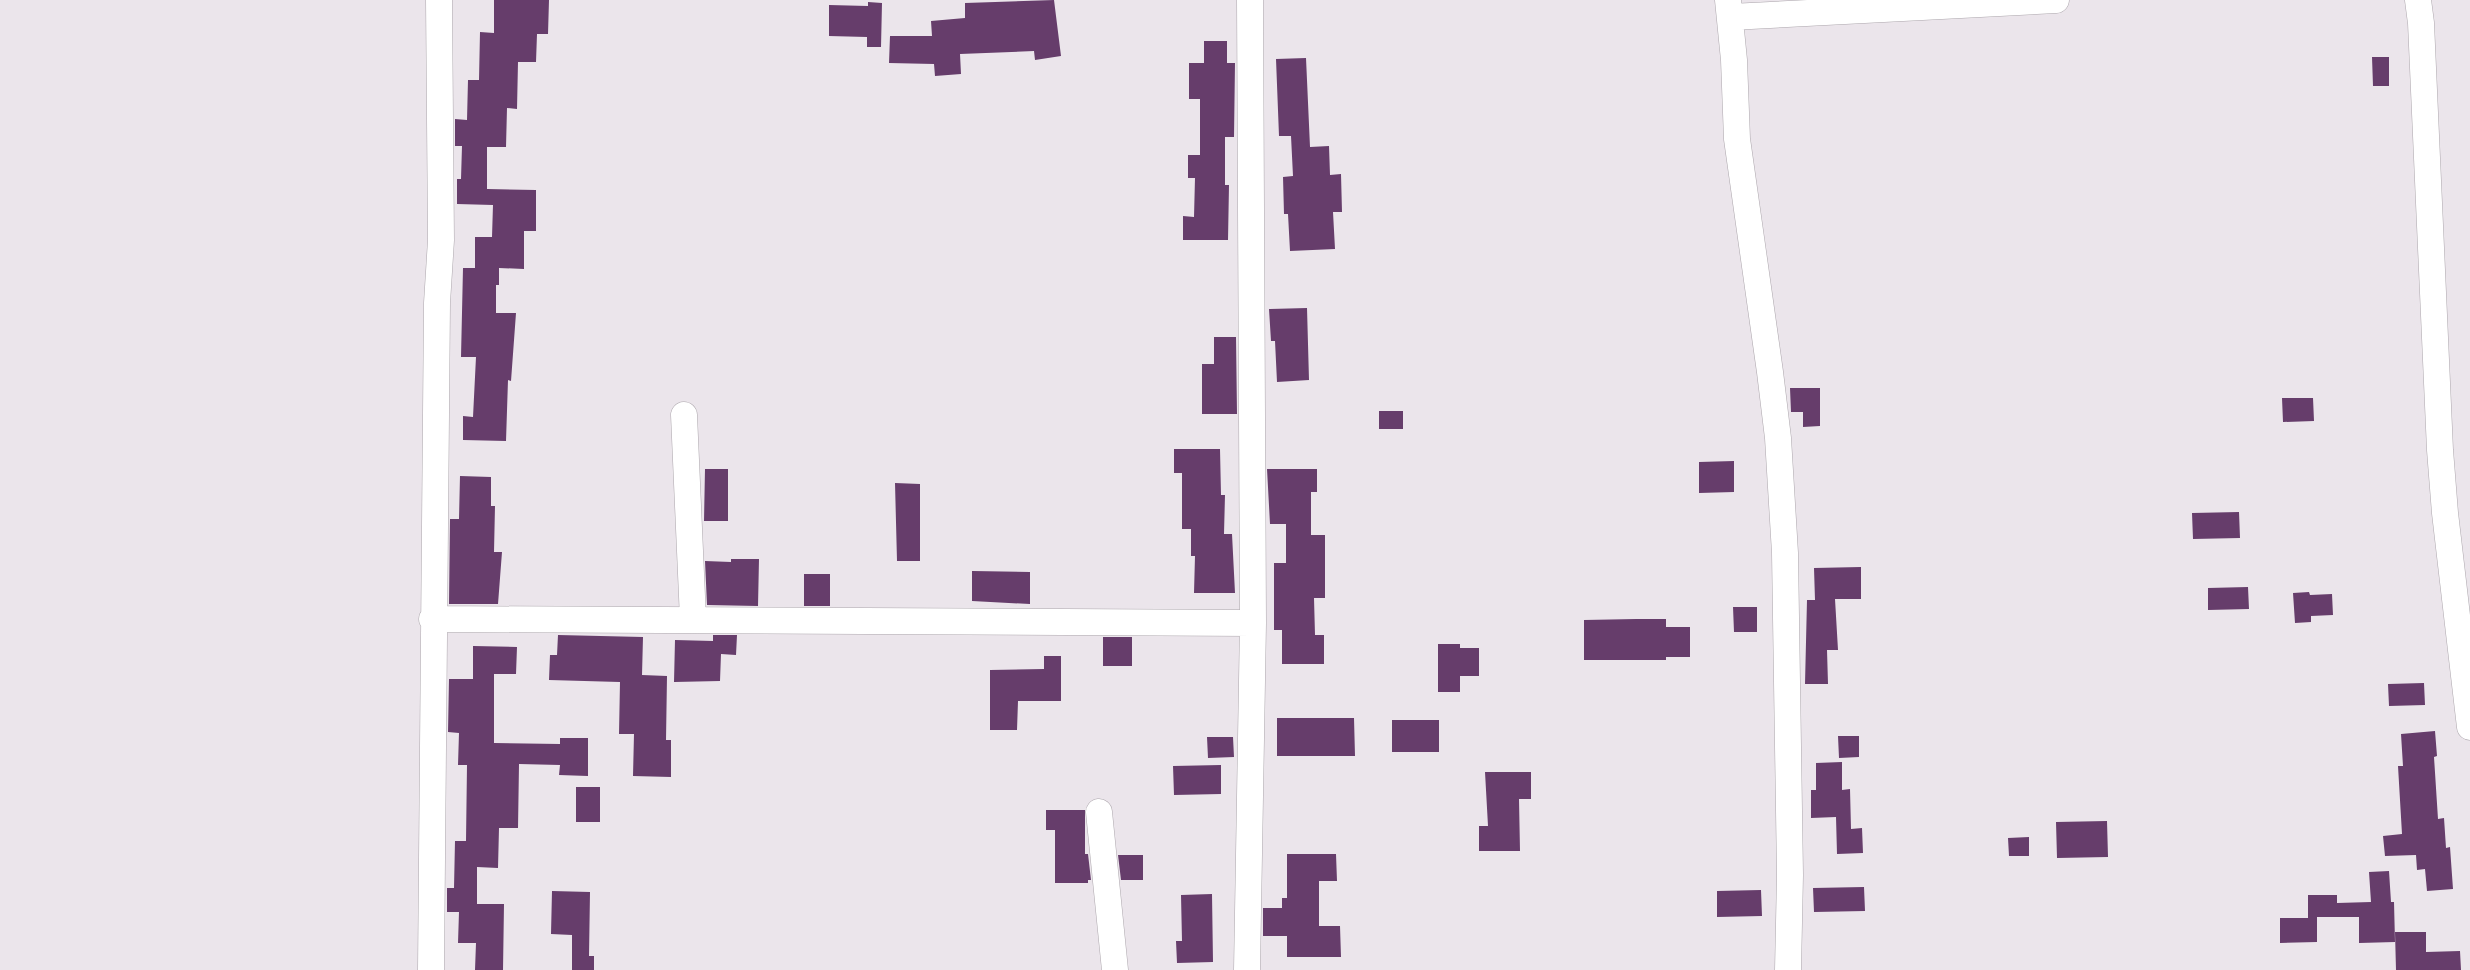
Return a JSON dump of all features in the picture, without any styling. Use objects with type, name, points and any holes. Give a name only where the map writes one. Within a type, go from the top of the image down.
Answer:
[{"type":"street","points":[[431,970],[436,303],[441,240],[438,0]]},
{"type":"street","points":[[1247,970],[1253,624],[1250,0]]},
{"type":"street","points":[[1788,970],[1790,875],[1784,530],[1778,438],[1737,139],[1730,9],[2056,0]]},
{"type":"street","points":[[2418,0],[2421,23],[2434,370],[2440,460],[2470,727]]},
{"type":"street","points":[[684,415],[693,619]]},
{"type":"street","points":[[432,620],[693,619],[1253,624]]},
{"type":"street","points":[[1099,812],[1115,970]]},
{"type":"building","points":[[494,0],[549,0],[548,34],[537,34],[536,62],[518,62],[517,109],[507,108],[506,147],[487,147],[487,189],[536,190],[536,231],[524,231],[524,269],[499,268],[499,285],[496,285],[496,313],[516,313],[511,381],[508,380],[506,441],[463,440],[463,416],[473,417],[476,357],[461,357],[463,268],[475,268],[475,237],[492,237],[493,205],[457,204],[457,179],[461,179],[462,146],[455,146],[455,119],[467,120],[468,80],[479,80],[480,32],[494,33]]},
{"type":"building","points":[[1054,0],[1061,56],[1035,60],[1034,51],[960,54],[961,74],[935,76],[934,64],[889,63],[890,36],[932,36],[931,21],[965,18],[965,3]]},
{"type":"building","points":[[868,2],[882,3],[881,47],[867,47],[867,37],[829,36],[829,5],[868,6]]},
{"type":"building","points":[[1204,41],[1227,41],[1227,63],[1235,63],[1234,137],[1225,137],[1225,185],[1229,185],[1228,240],[1183,240],[1183,216],[1194,217],[1195,178],[1188,178],[1188,155],[1200,155],[1200,99],[1189,99],[1189,63],[1204,63]]},
{"type":"building","points":[[2372,57],[2389,57],[2389,86],[2373,86]]},
{"type":"building","points":[[1306,58],[1310,147],[1329,146],[1330,175],[1341,174],[1342,212],[1333,212],[1335,249],[1290,251],[1288,214],[1284,214],[1283,177],[1293,176],[1291,136],[1279,136],[1276,59]]},
{"type":"building","points":[[1307,308],[1309,380],[1277,382],[1275,341],[1271,341],[1269,309]]},
{"type":"building","points":[[1214,337],[1236,337],[1237,414],[1202,414],[1202,364],[1214,364]]},
{"type":"building","points":[[1790,388],[1820,388],[1820,426],[1803,427],[1803,412],[1791,412]]},
{"type":"building","points":[[2282,398],[2313,398],[2314,421],[2283,422]]},
{"type":"building","points":[[1379,411],[1403,411],[1403,429],[1379,429]]},
{"type":"building","points":[[1174,449],[1220,449],[1221,495],[1225,495],[1224,534],[1232,534],[1235,593],[1194,593],[1195,556],[1191,556],[1191,529],[1182,529],[1182,473],[1174,473]]},
{"type":"building","points":[[1734,461],[1734,492],[1699,493],[1699,462]]},
{"type":"building","points":[[705,469],[728,469],[728,521],[704,521]]},
{"type":"building","points":[[1267,469],[1317,469],[1317,492],[1311,492],[1311,535],[1325,535],[1325,598],[1314,598],[1315,635],[1324,635],[1324,664],[1282,664],[1282,630],[1274,630],[1274,563],[1286,563],[1286,524],[1270,524]]},
{"type":"building","points":[[460,476],[491,477],[491,506],[495,506],[494,552],[502,552],[498,604],[449,604],[450,519],[459,519]]},
{"type":"building","points":[[895,483],[920,484],[920,561],[897,561]]},
{"type":"building","points":[[2239,512],[2240,538],[2193,539],[2192,513]]},
{"type":"building","points":[[731,559],[759,559],[758,606],[707,605],[705,561],[731,562]]},
{"type":"building","points":[[1861,567],[1861,599],[1835,599],[1838,650],[1827,650],[1828,684],[1805,684],[1807,600],[1815,600],[1814,568]]},
{"type":"building","points":[[972,571],[1030,572],[1030,604],[972,601]]},
{"type":"building","points":[[804,574],[830,574],[830,606],[804,606]]},
{"type":"building","points":[[2248,587],[2249,609],[2208,610],[2208,588]]},
{"type":"building","points":[[2309,592],[2310,595],[2332,594],[2333,615],[2311,616],[2311,622],[2295,623],[2293,593]]},
{"type":"building","points":[[1733,607],[1757,607],[1757,632],[1734,632]]},
{"type":"building","points":[[1666,619],[1666,627],[1690,627],[1690,657],[1666,657],[1666,660],[1584,660],[1584,620]]},
{"type":"building","points":[[558,635],[643,637],[642,675],[667,676],[666,740],[671,740],[671,777],[633,776],[634,734],[619,734],[620,682],[549,680],[550,655],[557,655]]},
{"type":"building","points":[[713,635],[737,635],[736,655],[721,654],[720,681],[674,682],[675,640],[713,641]]},
{"type":"building","points":[[1103,637],[1132,637],[1132,666],[1103,666]]},
{"type":"building","points":[[1438,644],[1460,644],[1460,648],[1479,648],[1479,676],[1460,676],[1460,692],[1438,692]]},
{"type":"building","points":[[473,646],[517,647],[516,674],[494,674],[494,743],[560,744],[560,738],[588,738],[588,776],[559,775],[560,765],[519,764],[518,828],[499,828],[498,868],[477,867],[477,904],[504,904],[503,970],[475,970],[476,943],[458,943],[459,912],[447,912],[447,888],[454,888],[455,841],[466,841],[467,765],[458,765],[459,733],[448,732],[449,679],[473,679]]},
{"type":"building","points":[[1044,656],[1061,656],[1061,701],[1018,701],[1017,730],[990,730],[990,670],[1044,669]]},
{"type":"building","points":[[2424,683],[2425,705],[2389,706],[2388,684]]},
{"type":"building","points":[[1277,718],[1354,718],[1355,756],[1277,756]]},
{"type":"building","points":[[1392,720],[1439,720],[1439,752],[1392,752]]},
{"type":"building","points":[[2435,731],[2437,756],[2434,757],[2438,819],[2444,818],[2446,848],[2450,847],[2453,889],[2427,891],[2425,869],[2417,870],[2416,855],[2385,856],[2383,836],[2402,834],[2398,766],[2403,766],[2401,734]]},
{"type":"building","points":[[1838,736],[1859,736],[1859,757],[1839,758]]},
{"type":"building","points":[[1207,737],[1233,737],[1234,757],[1208,758]]},
{"type":"building","points":[[1842,762],[1842,790],[1850,789],[1851,829],[1862,828],[1863,853],[1837,854],[1836,817],[1811,818],[1811,790],[1816,790],[1816,763]]},
{"type":"building","points":[[1221,765],[1221,794],[1174,795],[1173,766]]},
{"type":"building","points":[[1485,772],[1531,772],[1531,799],[1519,799],[1520,851],[1479,851],[1479,826],[1488,826]]},
{"type":"building","points":[[576,787],[600,787],[600,822],[576,822]]},
{"type":"building","points":[[1046,810],[1085,810],[1085,854],[1088,854],[1091,880],[1088,880],[1088,883],[1055,883],[1055,830],[1046,830]]},
{"type":"building","points":[[2107,821],[2108,857],[2057,858],[2056,822]]},
{"type":"building","points":[[2029,837],[2029,856],[2009,856],[2008,838]]},
{"type":"building","points":[[1287,854],[1336,854],[1337,881],[1319,881],[1319,926],[1340,926],[1341,957],[1287,957],[1287,936],[1263,936],[1263,908],[1282,908],[1282,898],[1287,898]]},
{"type":"building","points":[[1118,855],[1143,855],[1143,880],[1121,880]]},
{"type":"building","points":[[2389,871],[2391,902],[2394,902],[2395,942],[2359,943],[2359,917],[2317,917],[2317,942],[2280,943],[2280,918],[2308,918],[2308,895],[2337,895],[2337,903],[2371,902],[2369,872]]},
{"type":"building","points":[[1864,887],[1865,911],[1814,912],[1813,888]]},
{"type":"building","points":[[1761,890],[1762,916],[1717,917],[1717,891]]},
{"type":"building","points":[[552,891],[590,892],[589,956],[594,956],[594,970],[572,970],[572,935],[551,934]]},
{"type":"building","points":[[1212,894],[1213,962],[1177,963],[1176,941],[1182,941],[1181,895]]},
{"type":"building","points":[[2395,932],[2426,932],[2426,952],[2460,951],[2461,970],[2396,970]]}]
